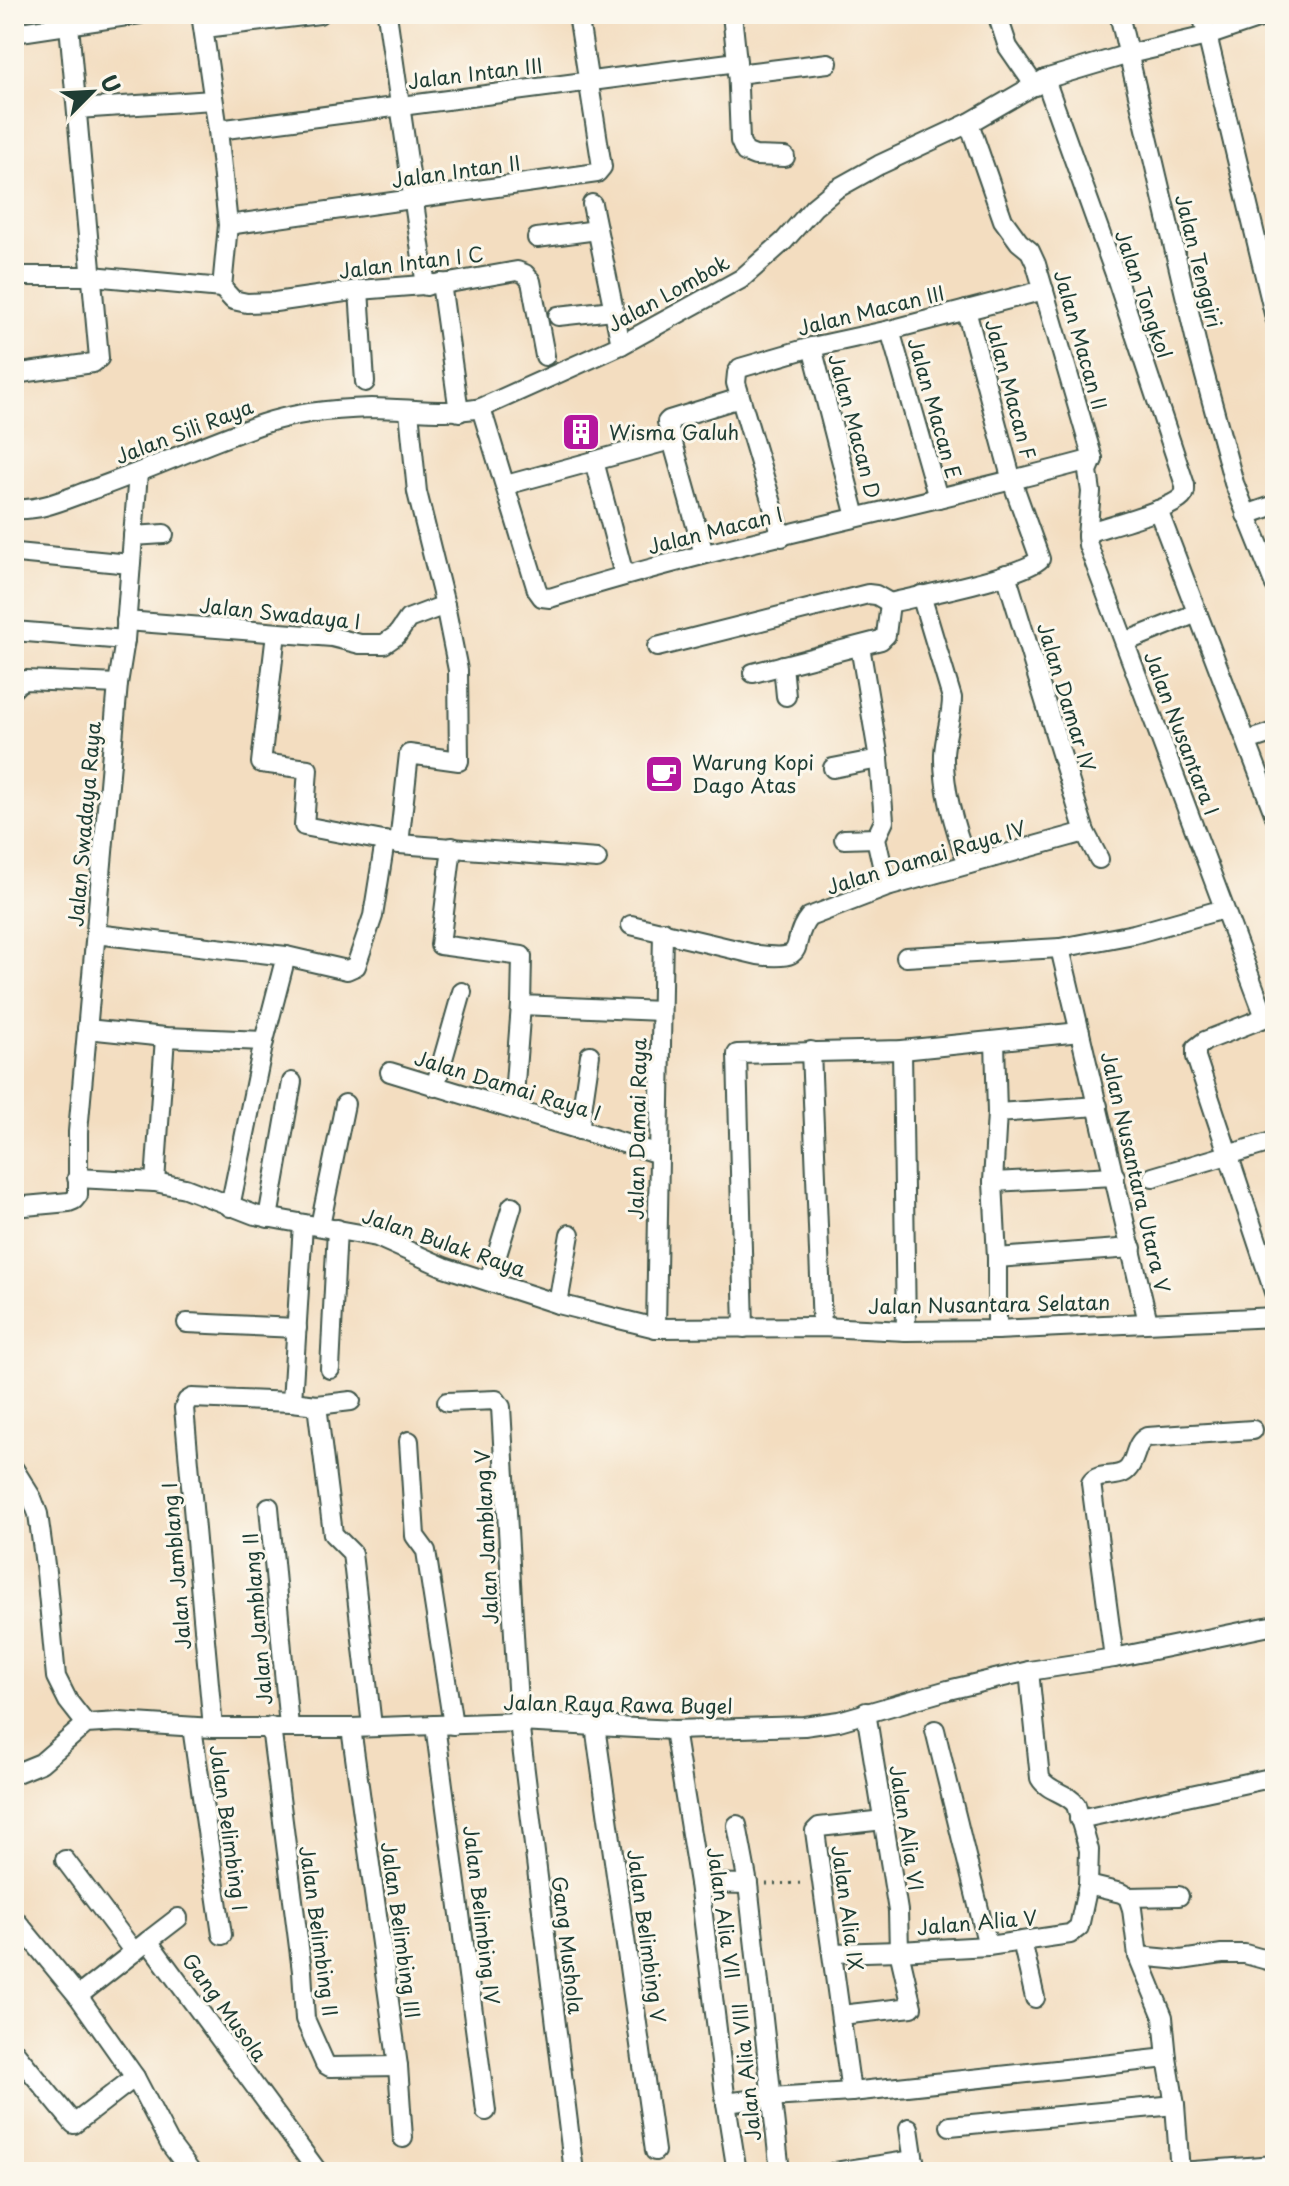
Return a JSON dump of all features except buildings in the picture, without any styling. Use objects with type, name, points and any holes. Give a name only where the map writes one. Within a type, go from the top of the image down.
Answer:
[{"type":"street","points":[[14,33],[140,14]]},
{"type":"street","points":[[222,288],[228,225],[203,21],[319,14]]},
{"type":"street","points":[[387,14],[414,199],[459,412]]},
{"type":"street","points":[[578,14],[588,82]]},
{"type":"street","points":[[732,14],[740,141],[745,152],[755,156],[785,157]]},
{"type":"street","points":[[997,14],[1008,47],[1040,83]]},
{"type":"street","name":"Jalan Tenggiri","points":[[1119,14],[1195,340],[1234,483],[1275,583]]},
{"type":"street","points":[[1202,14],[1275,318]]},
{"type":"street","name":"Jalan Lombok","points":[[409,411],[459,412],[481,408],[621,345],[741,279],[836,189],[969,123],[1040,83],[1129,54],[1207,36],[1272,14]]},
{"type":"street","points":[[14,374],[93,363],[99,358],[69,25]]},
{"type":"street","name":"Jalan Intan III","points":[[218,130],[588,82],[828,63]]},
{"type":"street","name":"Jalan Intan II","points":[[228,225],[597,173],[602,167],[588,82]]},
{"type":"street","name":"Jalan Tongkol","points":[[1040,83],[1115,274],[1185,485],[1182,497],[1158,510]]},
{"type":"street","points":[[77,109],[213,100]]},
{"type":"street","name":"Jalan Macan II","points":[[969,123],[1003,220],[1030,251],[1093,459],[1088,471],[1091,492],[1087,536]]},
{"type":"street","points":[[592,204],[621,345]]},
{"type":"street","points":[[537,238],[597,230]]},
{"type":"street","name":"Jalan Intan I C","points":[[14,276],[92,276],[222,288],[233,300],[247,303],[434,285],[517,271],[531,281],[545,356]]},
{"type":"street","points":[[359,290],[365,382]]},
{"type":"street","name":"Jalan Macan III","points":[[740,398],[736,383],[740,368],[812,347],[1044,290]]},
{"type":"street","points":[[558,316],[613,310]]},
{"type":"street","name":"Jalan Macan F","points":[[966,310],[1012,481],[1040,559],[1031,567],[1006,574]]},
{"type":"street","name":"Jalan Macan E","points":[[890,330],[938,498]]},
{"type":"street","name":"Jalan Macan D","points":[[812,347],[856,517]]},
{"type":"street","points":[[704,554],[667,422],[740,398],[782,537]]},
{"type":"street","name":"Jalan Sili Raya","points":[[14,509],[38,508],[138,473],[264,423],[320,411],[373,408],[409,411]]},
{"type":"street","name":"Jalan Macan I","points":[[481,408],[537,590],[542,597],[550,598],[704,554],[1093,459]]},
{"type":"street","points":[[96,936],[286,956],[347,970],[356,966],[392,842],[409,754],[459,761],[458,670],[417,492],[409,411]]},
{"type":"street","points":[[506,485],[671,440]]},
{"type":"street","points":[[594,461],[624,575]]},
{"type":"street","name":"Jalan Swadaya Raya","points":[[77,1178],[78,1132],[138,473]]},
{"type":"street","points":[[1246,515],[1275,505]]},
{"type":"street","points":[[1087,536],[1092,531],[1158,510],[1275,816]]},
{"type":"street","points":[[133,536],[164,534]]},
{"type":"street","name":"Jalan Nusantara I","points":[[1087,536],[1224,909],[1270,1015]]},
{"type":"street","points":[[17,553],[130,564]]},
{"type":"street","points":[[657,647],[868,594],[890,603],[1006,574]]},
{"type":"street","name":"Jalan Damar IV","points":[[1006,574],[1085,832],[1099,859]]},
{"type":"street","points":[[921,595],[952,698],[944,753],[953,819],[968,864]]},
{"type":"street","points":[[753,673],[881,640],[886,635],[890,603]]},
{"type":"street","name":"Jalan Swadaya I","points":[[14,631],[276,633],[332,637],[360,644],[384,644],[397,635],[408,619],[445,605]]},
{"type":"street","points":[[1125,642],[1197,613]]},
{"type":"street","points":[[276,633],[261,763],[308,769],[304,826],[392,842],[597,859]]},
{"type":"street","points":[[860,646],[879,759],[884,821],[876,838],[887,887]]},
{"type":"street","points":[[783,665],[786,696]]},
{"type":"street","points":[[14,688],[26,680],[118,684]]},
{"type":"street","points":[[1247,741],[1275,732]]},
{"type":"street","points":[[833,768],[879,759]]},
{"type":"street","name":"Jalan Damai Raya IV","points":[[631,925],[758,955],[785,956],[796,950],[809,917],[887,887],[1085,832]]},
{"type":"street","points":[[844,839],[876,838]]},
{"type":"street","points":[[452,847],[440,945],[522,956],[513,1109]]},
{"type":"street","points":[[906,957],[1060,948],[1134,934],[1224,909]]},
{"type":"street","name":"Jalan Damai Raya","points":[[656,1328],[663,931]]},
{"type":"street","name":"Jalan Nusantara Utara V","points":[[1060,948],[1148,1322]]},
{"type":"street","points":[[230,1207],[264,1041],[286,956]]},
{"type":"street","points":[[435,1087],[462,992]]},
{"type":"street","points":[[521,1005],[661,1011]]},
{"type":"street","points":[[1270,1015],[1205,1041],[1196,1048],[1196,1057],[1275,1295]]},
{"type":"street","points":[[87,1029],[165,1037],[264,1041]]},
{"type":"street","name":"Jalan Nusantara Utara V","points":[[744,1328],[737,1054],[902,1050],[1080,1032]]},
{"type":"street","points":[[155,1182],[165,1037]]},
{"type":"street","points":[[995,1041],[997,1113],[993,1182],[997,1330]]},
{"type":"street","points":[[902,1050],[906,1331]]},
{"type":"street","points":[[811,1051],[822,1327]]},
{"type":"street","points":[[579,1130],[590,1055]]},
{"type":"street","name":"Jalan Damai Raya I","points":[[390,1072],[659,1154]]},
{"type":"street","points":[[268,1218],[292,1082]]},
{"type":"street","points":[[345,1104],[297,1328],[292,1402],[317,1405],[351,1401]]},
{"type":"street","points":[[997,1113],[1098,1106]]},
{"type":"street","points":[[1153,1177],[1275,1141]]},
{"type":"street","points":[[993,1182],[1115,1176]]},
{"type":"street","points":[[14,1207],[74,1200],[78,1195],[77,1178]]},
{"type":"street","name":"Jalan Bulak Raya","points":[[77,1178],[155,1182],[185,1188],[230,1207],[268,1218],[377,1237],[444,1267],[558,1304],[656,1328]]},
{"type":"street","points":[[489,1281],[512,1206]]},
{"type":"street","points":[[320,1226],[330,1369]]},
{"type":"street","points":[[558,1304],[570,1234]]},
{"type":"street","points":[[997,1258],[1132,1248]]},
{"type":"street","name":"Jalan Nusantara Selatan","points":[[656,1328],[997,1330],[1275,1317]]},
{"type":"street","points":[[187,1323],[297,1328]]},
{"type":"street","name":"Jalan Jamblang I","points":[[213,1728],[184,1408],[192,1398],[292,1402]]},
{"type":"street","name":"Jalan Jamblang V","points":[[447,1402],[496,1400],[501,1407],[519,1722]]},
{"type":"street","points":[[317,1405],[333,1534],[352,1553],[372,1726]]},
{"type":"street","points":[[1114,1658],[1094,1519],[1092,1479],[1125,1471],[1140,1442],[1147,1437],[1253,1430]]},
{"type":"street","name":"Jalan Belimbing IV","points":[[409,1441],[415,1536],[426,1551],[486,2111]]},
{"type":"street","points":[[14,1469],[38,1514],[56,1677],[68,1701],[86,1724],[41,1763],[14,1774]]},
{"type":"street","name":"Jalan Jamblang II","points":[[269,1507],[280,1727]]},
{"type":"street","name":"Jalan Raya Rawa Bugel","points":[[86,1724],[119,1722],[213,1728],[351,1728],[519,1722],[674,1730],[804,1726],[839,1721],[1029,1671],[1114,1658],[1275,1625]]},
{"type":"street","points":[[1029,1671],[1040,1778],[1044,1786],[1073,1800],[1089,1850],[1088,1885],[1128,1897],[1179,1896]]},
{"type":"street","name":"Jalan Alia VI","points":[[866,1712],[898,1911],[899,1951]]},
{"type":"street","name":"Gang Mushola","points":[[519,1722],[574,2172]]},
{"type":"street","name":"Jalan Belimbing V","points":[[595,1726],[655,2151]]},
{"type":"street","name":"Jalan Belimbing I","points":[[192,1727],[222,1935]]},
{"type":"street","name":"Jalan Belimbing II","points":[[280,1727],[305,2019],[325,2064],[330,2067],[398,2066]]},
{"type":"street","name":"Jalan Belimbing III","points":[[351,1728],[398,2066],[403,2138]]},
{"type":"street","name":"Jalan Alia VII","points":[[674,1730],[699,1883],[737,2172]]},
{"type":"street","points":[[935,1730],[988,1946]]},
{"type":"street","points":[[1079,1819],[1275,1777]]},
{"type":"street","name":"Jalan Alia IX","points":[[851,2092],[815,1831],[817,1828],[884,1820]]},
{"type":"street","name":"Jalan Alia VIII","points":[[737,1825],[748,1884],[780,2172]]},
{"type":"street","name":"Gang Musola","points":[[65,1860],[141,1946],[318,2172]]},
{"type":"street","points":[[699,1883],[748,1884]]},
{"type":"street","name":"Jalan Alia V","points":[[832,1953],[988,1946],[1070,1934],[1079,1927],[1088,1885]]},
{"type":"street","points":[[1128,1897],[1138,1956],[1163,2017],[1180,2172],[1275,2165]]},
{"type":"street","points":[[14,1918],[78,1996],[135,2077],[170,2144],[191,2172]]},
{"type":"street","points":[[78,1996],[178,1918]]},
{"type":"street","points":[[1022,1941],[1035,1998]]},
{"type":"street","points":[[841,2015],[912,2007],[899,1951]]},
{"type":"street","points":[[1138,1956],[1181,1960],[1245,1954],[1275,1960]]},
{"type":"street","points":[[14,2051],[74,2124],[135,2077]]},
{"type":"street","points":[[726,2103],[1167,2058]]},
{"type":"street","points":[[950,2126],[1175,2105]]},
{"type":"street","points":[[835,2172],[914,2166],[909,2128]]},
{"type":"path","points":[[748,1884],[822,1883]]},
{"type":"place","name":"Wisma Galuh","points":[[581,432]]},
{"type":"place","name":"Warung Kopi Dago Atas","points":[[664,774]]}]
